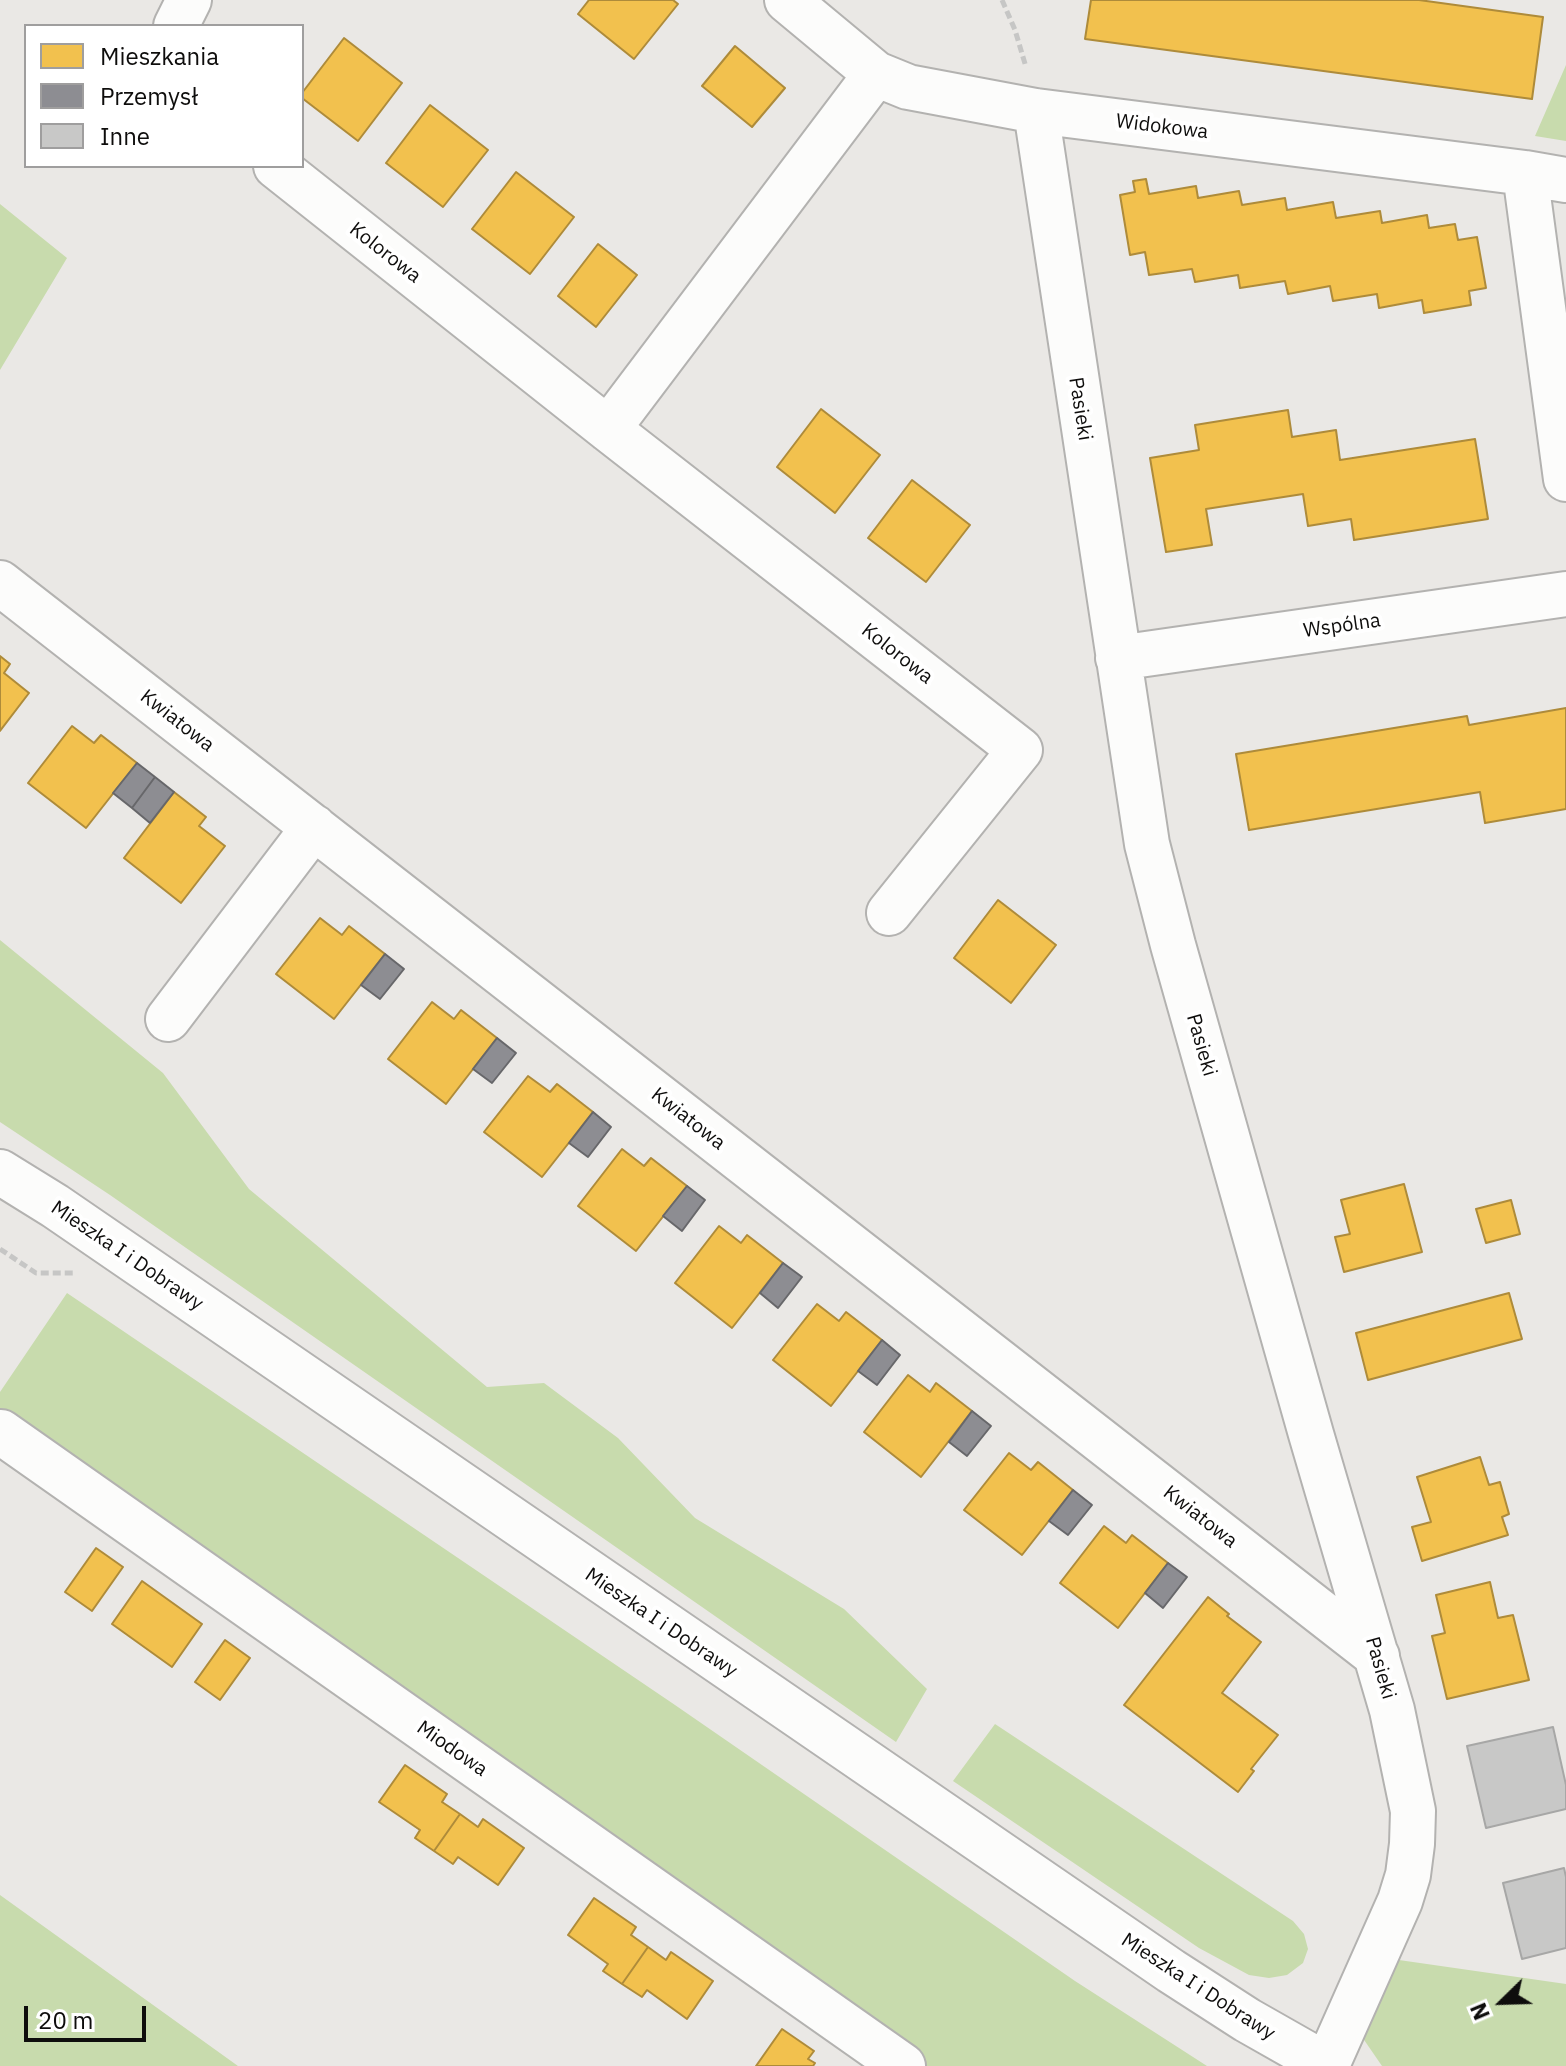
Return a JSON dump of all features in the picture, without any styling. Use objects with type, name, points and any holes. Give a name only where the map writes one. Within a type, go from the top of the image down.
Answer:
[{"type":"street","points":[[177,24],[189,0]]},
{"type":"street","name":"Widokowa","points":[[787,0],[876,74],[908,87],[1036,111],[1545,177]]},
{"type":"street","points":[[608,429],[876,74]]},
{"type":"street","name":"Pasieki","points":[[1036,111],[1147,844],[1311,1434],[1377,1656],[1413,1811],[1408,1875],[1400,1901],[1327,2066]]},
{"type":"street","name":"Kolorowa","points":[[279,168],[1020,750],[889,913]]},
{"type":"street","points":[[1545,177],[1566,479]]},
{"type":"street","name":"Kwiatowa","points":[[0,583],[1377,1656]]},
{"type":"street","name":"Wspólna","points":[[1118,658],[1566,594]]},
{"type":"street","points":[[168,1019],[314,827]]},
{"type":"street","name":"Mieszka I i Dobrawy","points":[[0,1172],[55,1206],[1171,1971],[1327,2066]]},
{"type":"street","name":"Miodowa","points":[[1,1432],[903,2066]]},
{"type":"path","points":[[1002,0],[1015,30],[1036,111]]},
{"type":"green space","points":[[1566,65],[1566,141],[1535,136]]},
{"type":"green space","points":[[0,204],[67,258],[0,370]]},
{"type":"green space","points":[[0,940],[163,1073],[249,1189],[487,1387],[544,1383],[618,1438],[695,1518],[844,1609],[927,1689],[896,1742],[110,1195],[0,1122]]},
{"type":"green space","points":[[67,1293],[675,1705],[1075,1981],[1207,2066],[925,2066],[0,1413],[0,1392]]},
{"type":"green space","points":[[995,1724],[1293,1921],[1304,1934],[1308,1949],[1303,1963],[1287,1975],[1269,1978],[1249,1975],[1199,1948],[953,1781]]},
{"type":"green space","points":[[0,1895],[238,2066],[0,2066]]},
{"type":"green space","points":[[1399,1960],[1566,1984],[1566,2066],[1382,2066],[1360,2034],[1375,1997]]},
{"type":"building: Mieszkania","points":[[589,0],[673,0],[678,4],[634,59],[578,14]]},
{"type":"building: Mieszkania","points":[[1091,0],[1419,0],[1543,17],[1532,99],[1085,39]]},
{"type":"building: Mieszkania","points":[[344,38],[402,83],[358,141],[304,100],[304,90]]},
{"type":"building: Mieszkania","points":[[735,46],[785,88],[752,127],[702,86]]},
{"type":"building: Mieszkania","points":[[430,105],[488,150],[443,207],[386,163]]},
{"type":"building: Mieszkania","points":[[516,172],[574,217],[530,274],[472,229]]},
{"type":"building: Mieszkania","points":[[1146,179],[1149,194],[1196,186],[1198,198],[1239,191],[1242,205],[1285,198],[1287,210],[1333,202],[1336,218],[1380,211],[1382,223],[1427,215],[1429,228],[1455,224],[1458,240],[1477,237],[1486,288],[1469,291],[1471,305],[1424,313],[1422,300],[1379,308],[1377,294],[1333,301],[1330,286],[1288,294],[1285,281],[1240,288],[1238,275],[1195,282],[1192,269],[1149,275],[1145,252],[1130,255],[1120,195],[1135,192],[1133,181]]},
{"type":"building: Mieszkania","points":[[598,244],[637,275],[596,327],[558,296]]},
{"type":"building: Mieszkania","points":[[821,409],[880,455],[835,513],[777,467]]},
{"type":"building: Mieszkania","points":[[1288,410],[1292,437],[1336,430],[1340,460],[1475,439],[1488,519],[1354,540],[1351,519],[1308,526],[1303,494],[1206,509],[1212,545],[1166,552],[1150,458],[1199,450],[1195,425]]},
{"type":"building: Mieszkania","points":[[912,480],[970,525],[926,582],[868,538]]},
{"type":"building: Mieszkania","points":[[0,656],[10,664],[4,673],[29,693],[0,731]]},
{"type":"building: Mieszkania","points":[[1566,708],[1566,809],[1485,823],[1480,792],[1249,830],[1236,754],[1467,716],[1469,725]]},
{"type":"building: Mieszkania","points":[[72,726],[94,743],[101,735],[137,763],[86,828],[28,783]]},
{"type":"building: Mieszkania","points":[[174,792],[206,817],[199,826],[225,846],[181,903],[124,858]]},
{"type":"building: Mieszkania","points":[[998,900],[1056,945],[1011,1003],[954,958]]},
{"type":"building: Mieszkania","points":[[320,918],[342,935],[349,926],[385,954],[334,1019],[276,974]]},
{"type":"building: Mieszkania","points":[[432,1002],[454,1019],[461,1010],[497,1038],[446,1104],[388,1059]]},
{"type":"building: Mieszkania","points":[[528,1076],[550,1092],[557,1084],[593,1112],[542,1177],[484,1132]]},
{"type":"building: Mieszkania","points":[[622,1149],[644,1166],[651,1158],[687,1186],[636,1251],[578,1206]]},
{"type":"building: Mieszkania","points":[[1404,1184],[1422,1252],[1344,1272],[1335,1237],[1350,1234],[1341,1200]]},
{"type":"building: Mieszkania","points":[[1511,1200],[1520,1234],[1486,1243],[1476,1209]]},
{"type":"building: Mieszkania","points":[[719,1226],[741,1243],[747,1235],[783,1263],[732,1328],[675,1283]]},
{"type":"building: Mieszkania","points":[[1509,1293],[1522,1339],[1368,1380],[1356,1333]]},
{"type":"building: Mieszkania","points":[[817,1304],[839,1321],[846,1312],[882,1340],[831,1406],[773,1360]]},
{"type":"building: Mieszkania","points":[[908,1375],[930,1392],[936,1383],[972,1411],[921,1477],[864,1432]]},
{"type":"building: Mieszkania","points":[[1009,1453],[1031,1470],[1038,1462],[1073,1490],[1022,1555],[964,1510]]},
{"type":"building: Mieszkania","points":[[1480,1457],[1489,1485],[1500,1482],[1509,1514],[1502,1517],[1508,1535],[1422,1561],[1412,1527],[1431,1522],[1417,1477]]},
{"type":"building: Mieszkania","points":[[1104,1526],[1126,1543],[1132,1535],[1168,1563],[1118,1628],[1060,1583]]},
{"type":"building: Mieszkania","points":[[96,1548],[123,1567],[92,1611],[65,1592]]},
{"type":"building: Mieszkania","points":[[142,1581],[202,1624],[172,1667],[112,1624]]},
{"type":"building: Mieszkania","points":[[1490,1582],[1498,1618],[1513,1615],[1529,1680],[1447,1699],[1432,1636],[1445,1633],[1436,1595]]},
{"type":"building: Mieszkania","points":[[1208,1597],[1261,1642],[1222,1693],[1278,1735],[1251,1769],[1254,1771],[1238,1792],[1124,1705]]},
{"type":"building: Mieszkania","points":[[225,1640],[250,1658],[220,1700],[195,1682]]},
{"type":"building: Mieszkania","points":[[405,1765],[447,1794],[442,1802],[460,1814],[434,1851],[415,1838],[420,1830],[379,1802]]},
{"type":"building: Mieszkania","points":[[460,1814],[478,1827],[483,1819],[524,1848],[498,1885],[458,1857],[453,1864],[434,1851]]},
{"type":"building: Mieszkania","points":[[594,1898],[636,1927],[631,1935],[648,1947],[622,1984],[603,1971],[608,1964],[568,1935]]},
{"type":"building: Mieszkania","points":[[648,1947],[666,1960],[671,1952],[713,1981],[687,2019],[647,1990],[642,1997],[622,1984]]},
{"type":"building: Mieszkania","points":[[782,2029],[814,2051],[808,2059],[815,2063],[813,2066],[756,2066]]},
{"type":"building: Przemysł","points":[[137,763],[155,777],[132,808],[113,793]]},
{"type":"building: Przemysł","points":[[155,777],[174,792],[150,823],[132,808]]},
{"type":"building: Przemysł","points":[[385,954],[404,969],[380,999],[361,985]]},
{"type":"building: Przemysł","points":[[497,1038],[516,1053],[492,1083],[473,1069]]},
{"type":"building: Przemysł","points":[[593,1112],[611,1127],[588,1157],[569,1143]]},
{"type":"building: Przemysł","points":[[687,1186],[705,1200],[682,1231],[663,1216]]},
{"type":"building: Przemysł","points":[[783,1263],[802,1277],[778,1308],[760,1293]]},
{"type":"building: Przemysł","points":[[882,1340],[900,1355],[877,1385],[858,1371]]},
{"type":"building: Przemysł","points":[[972,1411],[991,1426],[967,1456],[949,1442]]},
{"type":"building: Przemysł","points":[[1073,1490],[1092,1505],[1068,1535],[1049,1521]]},
{"type":"building: Przemysł","points":[[1168,1563],[1187,1577],[1163,1608],[1145,1593]]},
{"type":"building: Inne","points":[[1553,1727],[1566,1785],[1566,1809],[1486,1828],[1467,1746]]},
{"type":"building: Inne","points":[[1564,1868],[1566,1948],[1522,1959],[1503,1883]]}]
